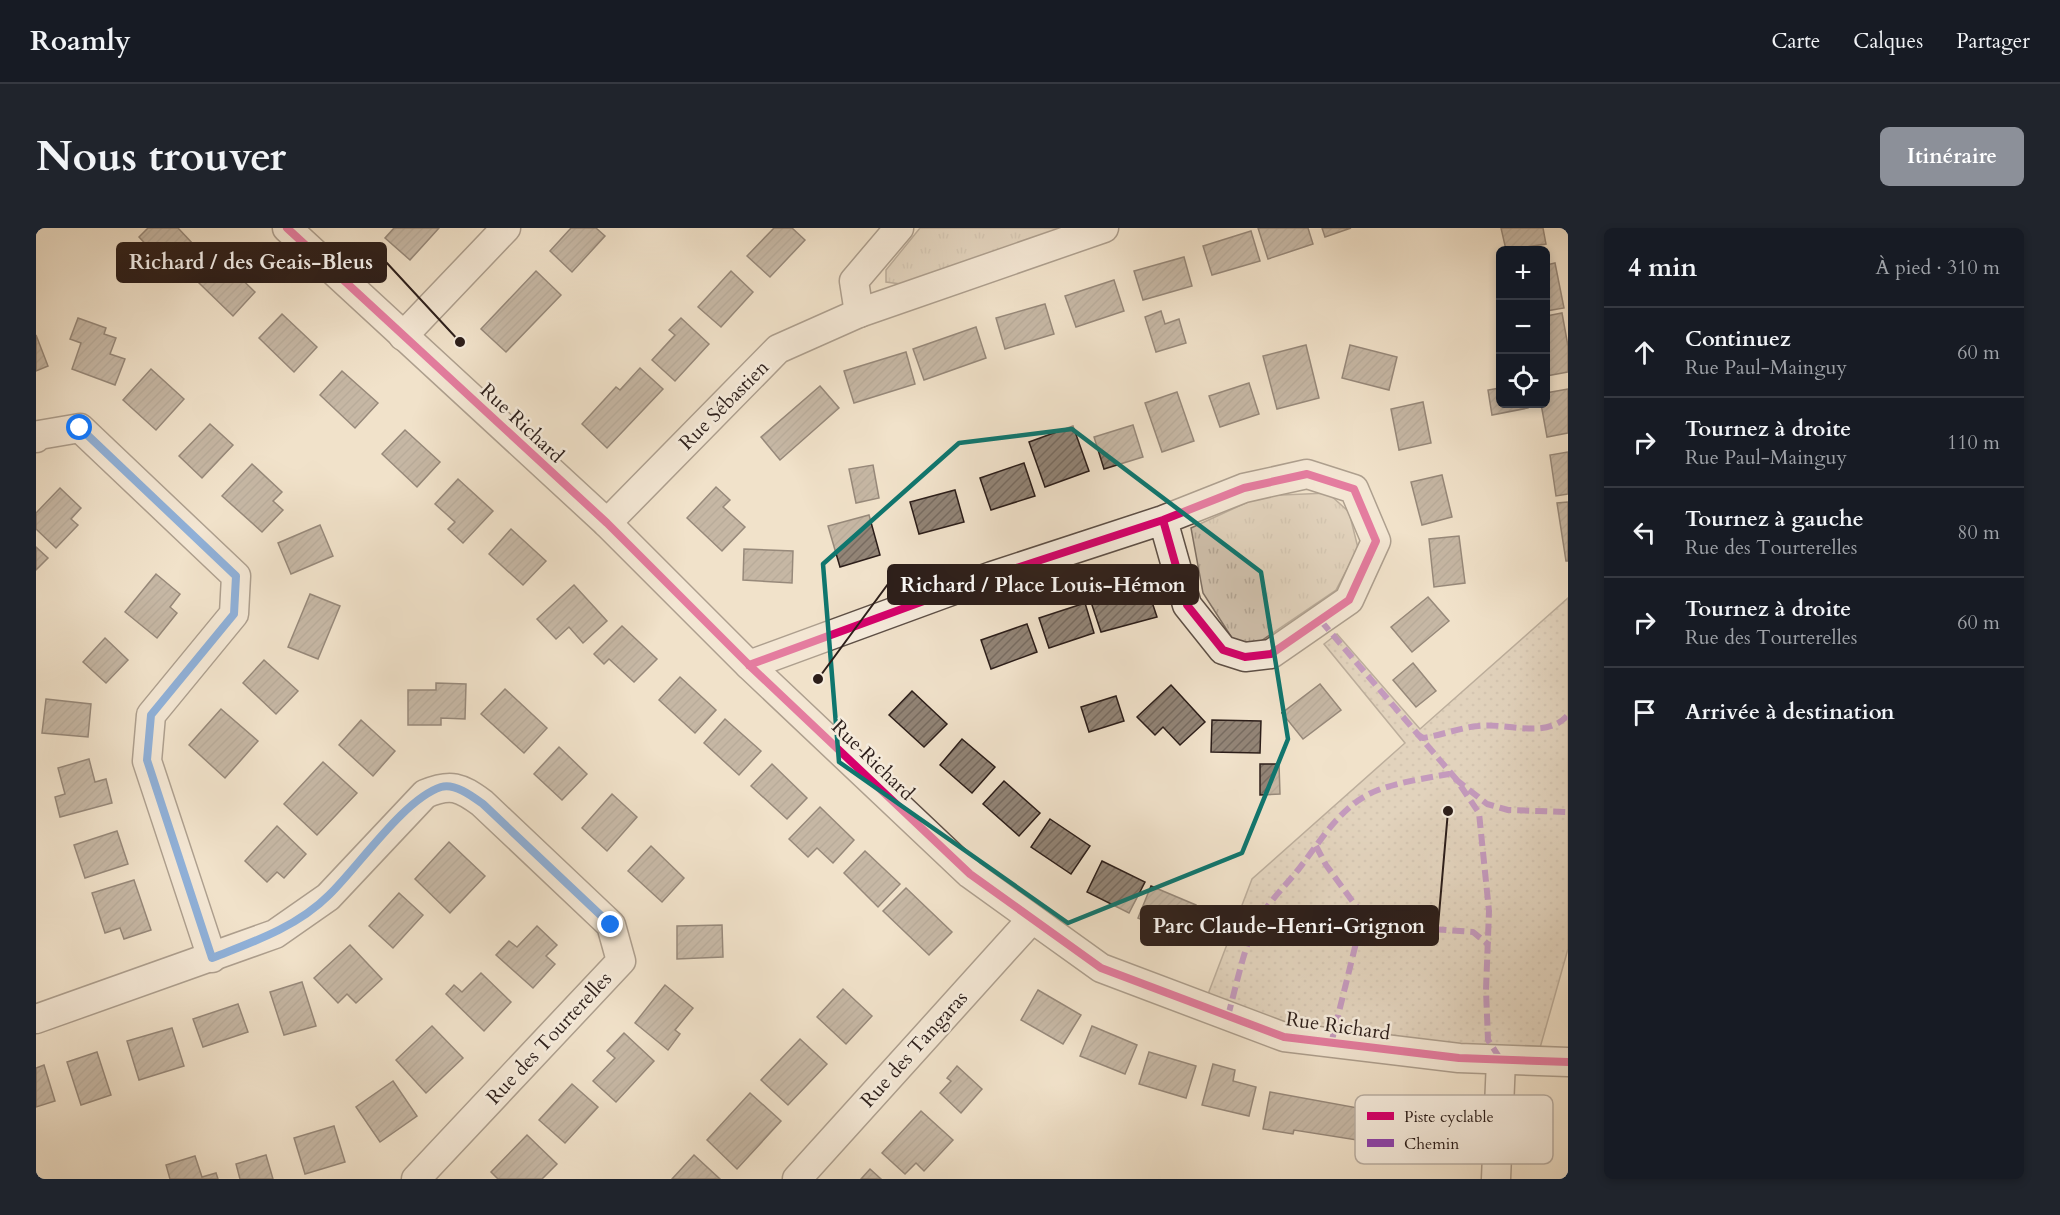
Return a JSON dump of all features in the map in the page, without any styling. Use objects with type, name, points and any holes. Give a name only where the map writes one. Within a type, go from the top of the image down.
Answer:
[{"type":"street","name":"Rue Richard","points":[[287,228],[607,523],[749,665],[970,874],[1101,968],[1284,1037],[1448,1057],[1568,1062]]},
{"type":"street","points":[[403,336],[506,228]]},
{"type":"street","points":[[859,313],[854,281],[898,228]]},
{"type":"street","name":"Rue Sébastien","points":[[607,523],[778,349],[859,313],[1104,228]]},
{"type":"street","points":[[36,438],[39,435],[80,428],[236,576],[234,614],[151,715],[147,760],[212,958]]},
{"type":"street","points":[[749,665],[992,576],[1163,520],[1244,488],[1307,474],[1354,489],[1376,541],[1349,600],[1271,654],[1245,657],[1223,650],[1187,605],[1163,520]]},
{"type":"street","name":"Rue des Tourterelles","points":[[36,1019],[276,934],[328,897],[425,794],[444,786],[466,791],[483,804],[611,925],[621,961],[416,1179]]},
{"type":"street","name":"Rue des Tangaras","points":[[797,1179],[1032,919]]},
{"type":"street","points":[[1500,1095],[1501,1060]]},
{"type":"street","points":[[1496,1179],[1497,1164]]},
{"type":"highlighted area","points":[[1072,429],[1261,572],[1288,739],[1242,853],[1068,923],[839,762],[823,564],[959,443]]},
{"type":"green space","points":[[920,228],[1064,228],[901,284],[886,282],[886,270]]},
{"type":"green space","points":[[1328,493],[1349,512],[1358,548],[1336,590],[1258,643],[1234,641],[1203,593],[1191,528],[1261,496]]},
{"type":"green space","points":[[1568,598],[1568,949],[1538,1055],[1306,1033],[1205,1002],[1252,879],[1405,743],[1324,644],[1337,634],[1420,729]]},
{"type":"building","points":[[148,228],[178,228],[194,245],[169,269],[139,237]]},
{"type":"building","points":[[394,228],[439,228],[410,260],[385,238]]},
{"type":"building","points":[[571,228],[596,228],[605,236],[572,272],[550,251]]},
{"type":"building","points":[[774,228],[792,228],[805,240],[770,277],[747,256]]},
{"type":"building","points":[[1258,228],[1308,228],[1313,244],[1268,259]]},
{"type":"building","points":[[1322,228],[1351,228],[1325,237]]},
{"type":"building","points":[[1501,228],[1543,228],[1546,244],[1505,246]]},
{"type":"building","points":[[1251,231],[1260,261],[1212,275],[1203,246]]},
{"type":"building","points":[[1184,257],[1192,286],[1143,300],[1134,271]]},
{"type":"building","points":[[221,259],[255,292],[233,316],[198,282]]},
{"type":"building","points":[[1555,263],[1564,308],[1550,310],[1550,300],[1550,264]]},
{"type":"building","points":[[536,271],[561,295],[506,352],[481,329]]},
{"type":"building","points":[[731,271],[753,292],[721,327],[698,307]]},
{"type":"building","points":[[1114,280],[1124,311],[1076,327],[1065,296]]},
{"type":"building","points":[[1045,304],[1054,334],[1005,349],[996,318]]},
{"type":"building","points":[[1161,311],[1165,324],[1179,319],[1186,343],[1156,352],[1145,317]]},
{"type":"building","points":[[1562,313],[1568,346],[1568,372],[1550,375],[1550,354],[1550,315]]},
{"type":"building","points":[[282,314],[317,347],[294,372],[259,338]]},
{"type":"building","points":[[78,318],[106,328],[104,334],[116,338],[110,354],[125,359],[115,385],[72,369],[81,343],[70,339]]},
{"type":"building","points":[[681,318],[709,344],[675,381],[652,360],[675,335],[669,330]]},
{"type":"building","points":[[976,327],[986,358],[924,380],[913,349]]},
{"type":"building","points":[[36,335],[48,366],[36,371]]},
{"type":"building","points":[[1306,345],[1319,398],[1277,409],[1263,356]]},
{"type":"building","points":[[1350,345],[1397,357],[1389,390],[1342,378]]},
{"type":"building","points":[[906,352],[915,384],[854,403],[844,371]]},
{"type":"building","points":[[640,368],[663,389],[607,448],[582,424],[616,387],[620,390]]},
{"type":"building","points":[[151,369],[184,399],[156,430],[123,400]]},
{"type":"building","points":[[342,371],[378,403],[355,428],[320,395]]},
{"type":"building","points":[[1249,383],[1259,414],[1220,427],[1209,396]]},
{"type":"building","points":[[820,386],[839,408],[780,460],[761,437]]},
{"type":"building","points":[[1496,389],[1496,408],[1528,408],[1492,415],[1488,390]]},
{"type":"building","points":[[1568,389],[1568,433],[1547,437],[1542,408],[1550,408],[1550,392]]},
{"type":"building","points":[[1177,392],[1194,441],[1162,452],[1145,403]]},
{"type":"building","points":[[1423,402],[1431,443],[1399,450],[1391,409]]},
{"type":"building","points":[[210,424],[233,445],[202,478],[179,456]]},
{"type":"building","points":[[1133,425],[1143,457],[1104,469],[1094,437]]},
{"type":"building","points":[[1073,426],[1089,471],[1045,487],[1029,442]]},
{"type":"building","points":[[405,430],[440,462],[417,487],[382,454]]},
{"type":"building","points":[[1568,452],[1568,494],[1556,496],[1550,455]]},
{"type":"building","points":[[1024,463],[1035,496],[991,510],[980,478]]},
{"type":"building","points":[[252,464],[282,492],[273,501],[283,510],[262,532],[222,496]]},
{"type":"building","points":[[873,465],[879,498],[856,503],[849,469]]},
{"type":"building","points":[[1442,475],[1452,517],[1422,525],[1411,482]]},
{"type":"building","points":[[458,479],[493,511],[463,543],[448,529],[455,522],[435,504]]},
{"type":"building","points":[[716,487],[730,500],[723,507],[745,527],[722,551],[687,518]]},
{"type":"building","points":[[60,488],[81,508],[71,519],[78,525],[56,548],[36,529],[36,513]]},
{"type":"building","points":[[955,490],[964,522],[919,534],[910,502]]},
{"type":"building","points":[[1568,502],[1568,561],[1566,561],[1557,503]]},
{"type":"building","points":[[869,515],[880,555],[840,567],[828,526]]},
{"type":"building","points":[[320,525],[333,556],[291,574],[278,543]]},
{"type":"building","points":[[511,529],[546,561],[523,585],[489,554]]},
{"type":"building","points":[[1459,536],[1465,583],[1434,587],[1429,539]]},
{"type":"building","points":[[36,547],[48,558],[36,570]]},
{"type":"building","points":[[744,549],[793,551],[792,583],[743,580]]},
{"type":"building","points":[[156,574],[180,594],[170,607],[177,613],[157,638],[125,612]]},
{"type":"building","points":[[1145,581],[1157,617],[1101,632],[1090,599]]},
{"type":"building","points":[[574,585],[607,621],[583,643],[569,627],[556,639],[537,619]]},
{"type":"building","points":[[310,594],[340,606],[318,659],[288,647]]},
{"type":"building","points":[[1428,597],[1449,621],[1412,652],[1391,627]]},
{"type":"building","points":[[1085,603],[1094,633],[1049,648],[1039,618]]},
{"type":"building","points":[[1027,624],[1037,652],[991,669],[981,640]]},
{"type":"building","points":[[622,626],[657,659],[634,682],[609,659],[604,664],[594,654]]},
{"type":"building","points":[[105,638],[128,660],[106,683],[83,662]]},
{"type":"building","points":[[264,660],[298,691],[276,714],[243,683]]},
{"type":"building","points":[[1413,663],[1436,691],[1416,707],[1393,680]]},
{"type":"building","points":[[680,677],[716,710],[695,733],[659,700]]},
{"type":"building","points":[[436,683],[466,684],[465,719],[441,718],[441,725],[408,725],[408,690],[436,690]]},
{"type":"building","points":[[1320,684],[1341,710],[1303,739],[1282,713]]},
{"type":"building","points":[[1171,685],[1205,722],[1180,745],[1163,727],[1155,735],[1137,717]]},
{"type":"building","points":[[505,689],[547,728],[524,753],[481,714]]},
{"type":"building","points":[[912,691],[947,724],[924,747],[889,715]]},
{"type":"building","points":[[1116,696],[1124,721],[1089,732],[1081,707]]},
{"type":"building","points":[[46,699],[91,704],[88,737],[42,733]]},
{"type":"building","points":[[221,709],[258,741],[225,778],[189,745]]},
{"type":"building","points":[[725,719],[761,751],[739,775],[704,743]]},
{"type":"building","points":[[361,720],[395,751],[373,776],[339,745]]},
{"type":"building","points":[[1212,720],[1261,721],[1260,753],[1211,752]]},
{"type":"building","points":[[962,739],[995,767],[972,793],[940,765]]},
{"type":"building","points":[[559,747],[587,774],[562,800],[534,774]]},
{"type":"building","points":[[89,759],[95,782],[106,779],[112,803],[60,817],[55,797],[65,794],[58,768]]},
{"type":"building","points":[[323,762],[357,793],[317,835],[284,804]]},
{"type":"building","points":[[772,764],[807,798],[787,819],[751,786]]},
{"type":"building","points":[[1260,764],[1279,764],[1280,794],[1260,795]]},
{"type":"building","points":[[1004,781],[1040,813],[1019,836],[983,804]]},
{"type":"building","points":[[612,794],[637,817],[607,851],[582,828]]},
{"type":"building","points":[[820,807],[854,840],[833,863],[817,848],[808,857],[789,839]]},
{"type":"building","points":[[1050,819],[1090,846],[1071,874],[1031,847]]},
{"type":"building","points":[[277,826],[306,854],[284,878],[277,872],[267,882],[245,861]]},
{"type":"building","points":[[117,831],[128,864],[85,878],[74,845]]},
{"type":"building","points":[[449,842],[485,876],[450,913],[415,879]]},
{"type":"building","points":[[651,846],[684,878],[662,902],[628,871]]},
{"type":"building","points":[[865,851],[900,884],[878,907],[844,873]]},
{"type":"building","points":[[1102,861],[1145,882],[1129,913],[1087,892]]},
{"type":"building","points":[[134,880],[151,930],[124,939],[120,928],[105,933],[92,893]]},
{"type":"building","points":[[1151,886],[1196,905],[1183,937],[1138,918]]},
{"type":"building","points":[[906,888],[952,932],[929,955],[883,911]]},
{"type":"building","points":[[399,893],[423,915],[393,948],[369,926]]},
{"type":"building","points":[[722,925],[723,957],[677,959],[677,926]]},
{"type":"building","points":[[537,926],[557,945],[546,956],[555,964],[533,988],[496,955],[509,941],[517,947]]},
{"type":"building","points":[[350,945],[382,979],[356,1003],[347,994],[338,1003],[314,978]]},
{"type":"building","points":[[481,973],[511,1002],[484,1031],[446,994],[454,985],[462,992]]},
{"type":"building","points":[[302,982],[316,1026],[284,1035],[270,992]]},
{"type":"building","points":[[665,985],[693,1008],[675,1030],[680,1034],[668,1050],[635,1023]]},
{"type":"building","points":[[843,989],[872,1016],[846,1044],[817,1017]]},
{"type":"building","points":[[1038,990],[1081,1015],[1063,1044],[1021,1020]]},
{"type":"building","points":[[238,1004],[248,1032],[203,1047],[193,1019]]},
{"type":"building","points":[[432,1026],[463,1058],[426,1093],[396,1060]]},
{"type":"building","points":[[1092,1026],[1137,1045],[1125,1074],[1080,1056]]},
{"type":"building","points":[[172,1028],[184,1066],[139,1080],[127,1041]]},
{"type":"building","points":[[624,1033],[654,1061],[616,1102],[593,1081],[615,1058],[607,1051]]},
{"type":"building","points":[[800,1039],[827,1064],[788,1105],[761,1080]]},
{"type":"building","points":[[97,1052],[111,1095],[81,1105],[67,1062]]},
{"type":"building","points":[[1149,1052],[1196,1066],[1186,1098],[1139,1084]]},
{"type":"building","points":[[1213,1064],[1235,1070],[1233,1081],[1256,1087],[1249,1116],[1202,1105]]},
{"type":"building","points":[[44,1065],[55,1101],[36,1107],[36,1068]]},
{"type":"building","points":[[957,1066],[982,1089],[961,1113],[940,1093],[951,1081],[947,1078]]},
{"type":"building","points":[[393,1081],[417,1116],[380,1142],[356,1107]]},
{"type":"building","points":[[572,1084],[598,1107],[565,1143],[539,1120]]},
{"type":"building","points":[[1270,1092],[1355,1107],[1355,1140],[1294,1130],[1293,1134],[1263,1129]]},
{"type":"building","points":[[750,1093],[781,1121],[737,1169],[707,1140]]},
{"type":"building","points":[[921,1111],[953,1140],[924,1171],[916,1163],[905,1174],[882,1153]]},
{"type":"building","points":[[334,1126],[345,1162],[305,1174],[294,1138]]},
{"type":"building","points":[[527,1135],[557,1164],[542,1179],[498,1179],[491,1172]]},
{"type":"building","points":[[266,1155],[273,1179],[240,1179],[236,1164]]},
{"type":"building","points":[[694,1155],[720,1179],[672,1179]]},
{"type":"building","points":[[195,1156],[202,1177],[216,1173],[218,1179],[170,1179],[166,1165]]},
{"type":"building","points":[[870,1169],[881,1179],[861,1179]]},
{"type":"marked path","points":[[1321,621],[1456,779],[1479,813],[1489,911],[1486,990],[1488,1040],[1501,1060]]},
{"type":"marked path","points":[[1417,734],[1423,738],[1489,725],[1549,727],[1568,715]]},
{"type":"marked path","points":[[1228,1016],[1247,947],[1259,918],[1333,824],[1353,804],[1365,796],[1413,780],[1449,774],[1487,804],[1508,810],[1568,812]]},
{"type":"marked path","points":[[1316,846],[1326,865],[1367,921]]},
{"type":"marked path","points":[[1331,1044],[1358,935],[1367,921],[1382,918],[1419,928],[1473,932],[1489,945]]},
{"type":"marked path","points":[[1258,923],[1297,920],[1367,921]]},
{"type":"cycle path","points":[[287,228],[607,523],[749,665],[970,874],[1101,968],[1284,1037],[1459,1058],[1568,1062]]},
{"type":"cycle path","points":[[749,665],[992,576],[1163,520],[1244,488],[1307,474],[1354,489],[1376,541],[1349,600],[1271,654],[1245,657],[1223,650],[1187,605],[1163,520]]},
{"type":"place","name":"Richard / des Geais-Bleus","points":[[460,342]]},
{"type":"place","name":"Richard / Place Louis-Hémon","points":[[818,679]]},
{"type":"place","name":"Parc Claude-Henri-Grignon","points":[[1448,811]]},
{"type":"route","points":[[80,428],[236,576],[234,614],[151,715],[147,760],[212,958],[276,934],[328,897],[405,813],[425,794],[444,786],[466,791],[483,804],[611,925]]}]
